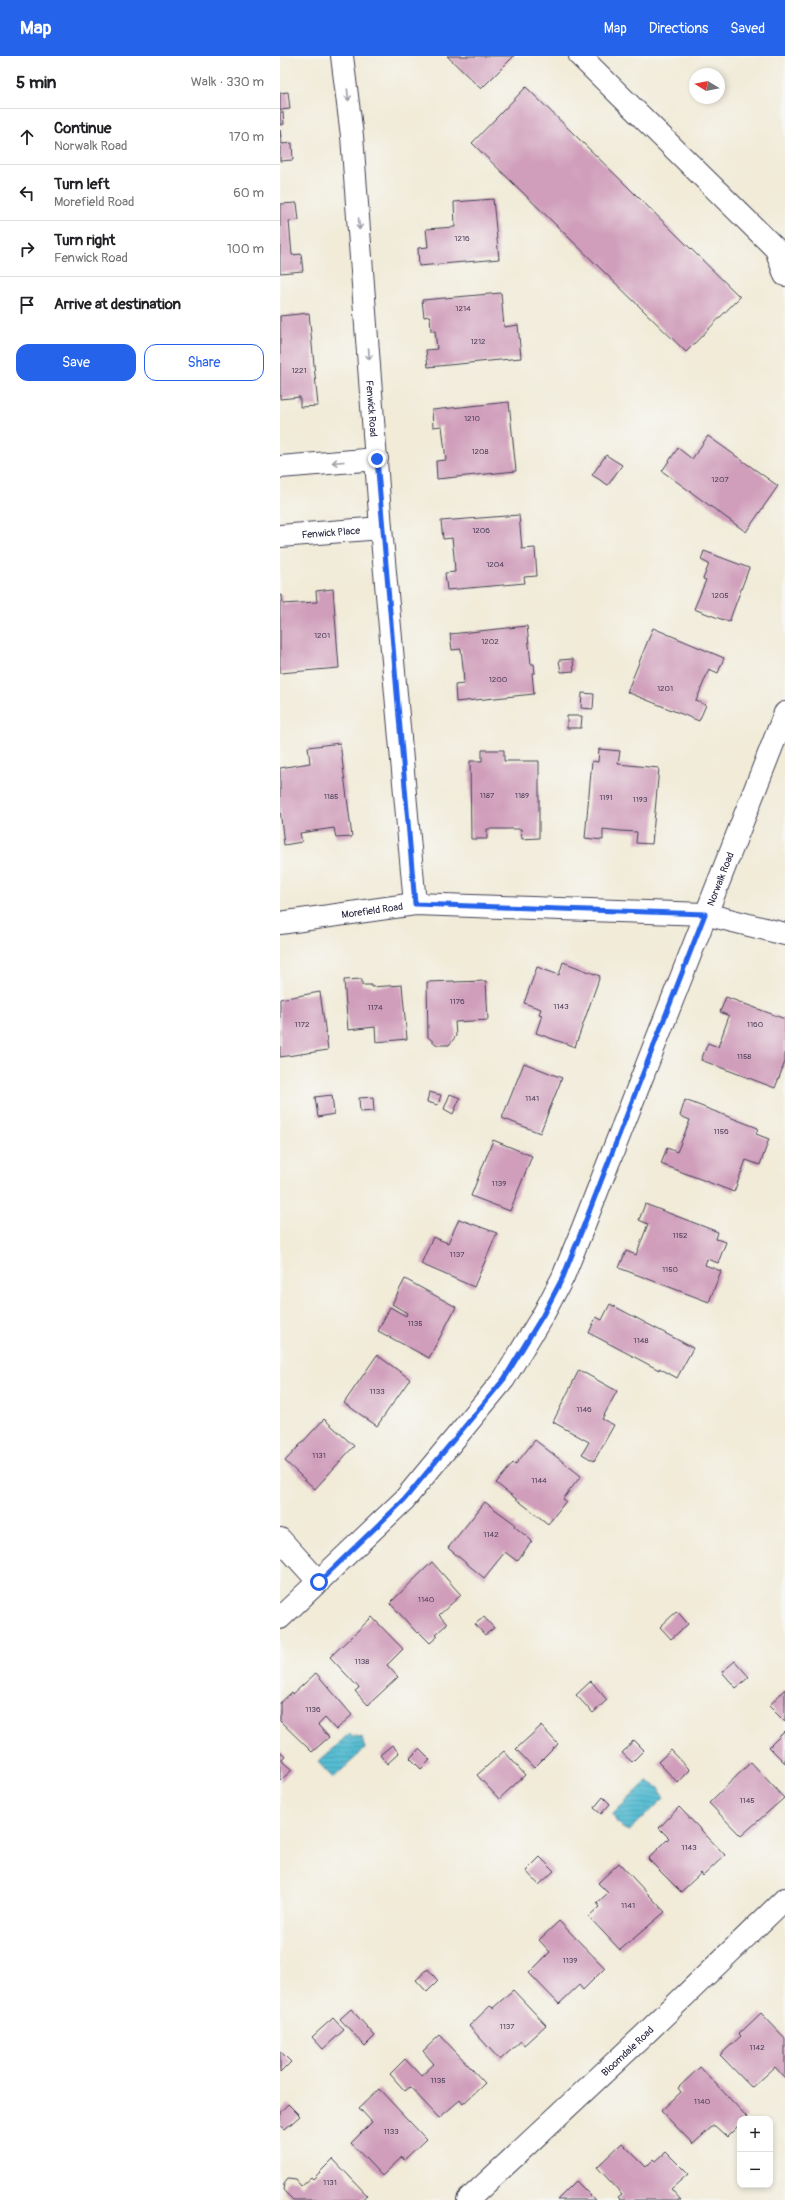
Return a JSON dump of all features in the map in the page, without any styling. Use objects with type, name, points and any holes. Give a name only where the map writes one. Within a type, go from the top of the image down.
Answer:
[{"type":"street","name":"Fenwick Road","points":[[342,56],[352,136],[381,528],[415,904]]},
{"type":"street","points":[[580,56],[776,249],[785,275]]},
{"type":"street","points":[[280,467],[377,459]]},
{"type":"street","name":"Fenwick Place","points":[[280,536],[381,528]]},
{"type":"street","name":"Norwalk Road","points":[[280,1618],[404,1500],[462,1432],[504,1379],[543,1315],[563,1277],[582,1230],[785,713]]},
{"type":"street","name":"Morefield Road","points":[[280,923],[415,904],[705,914],[785,934]]},
{"type":"street","points":[[280,1539],[319,1582]]},
{"type":"street","name":"Bloomdale Road","points":[[468,2200],[643,2036],[785,1899]]},
{"type":"water","points":[[350,1733],[353,1736],[362,1737],[365,1749],[333,1778],[318,1762]]},
{"type":"water","points":[[647,1781],[659,1788],[664,1798],[629,1831],[626,1830],[619,1825],[613,1814]]},
{"type":"building","points":[[447,56],[514,56],[481,89]]},
{"type":"building","points":[[526,87],[740,297],[686,352],[472,143]]},
{"type":"building","points":[[288,92],[290,109],[280,110],[280,93]]},
{"type":"building","points":[[280,112],[283,112],[284,124],[280,125]]},
{"type":"building","points":[[280,130],[282,144],[292,143],[293,160],[280,161]]},
{"type":"building","points":[[493,199],[499,259],[419,266],[418,248],[428,247],[426,229],[455,227],[454,202]]},
{"type":"building","points":[[297,203],[299,220],[289,221],[292,255],[301,254],[303,271],[280,273],[280,204]]},
{"type":"building","points":[[501,293],[504,327],[518,325],[521,358],[428,367],[426,350],[437,349],[435,331],[431,331],[430,316],[424,317],[422,300]]},
{"type":"building","points":[[309,313],[318,406],[300,407],[300,397],[280,399],[280,316]]},
{"type":"building","points":[[509,402],[516,471],[437,479],[436,461],[446,460],[442,426],[433,427],[432,410]]},
{"type":"building","points":[[708,436],[778,486],[746,532],[662,471],[678,448],[692,459]]},
{"type":"building","points":[[606,455],[622,465],[608,485],[592,475]]},
{"type":"building","points":[[519,515],[522,549],[535,548],[537,576],[524,577],[525,583],[447,590],[445,573],[455,572],[454,556],[452,538],[443,539],[441,521]]},
{"type":"building","points":[[704,551],[749,568],[729,622],[694,609],[706,580],[703,579],[709,564],[701,560]]},
{"type":"building","points":[[333,589],[339,668],[280,673],[280,595],[282,595],[283,604],[317,602],[316,591]]},
{"type":"building","points":[[527,626],[531,664],[534,664],[535,673],[532,673],[534,694],[456,702],[455,685],[464,684],[463,667],[461,649],[452,650],[450,634]]},
{"type":"building","points":[[653,628],[724,658],[718,673],[709,669],[696,701],[706,705],[699,721],[627,692]]},
{"type":"building","points":[[573,659],[574,671],[561,672],[559,660]]},
{"type":"building","points":[[582,693],[594,694],[593,709],[581,708]]},
{"type":"building","points":[[567,716],[582,716],[581,728],[567,728]]},
{"type":"building","points":[[340,743],[352,837],[336,838],[334,828],[300,833],[302,842],[284,845],[280,809],[280,768],[310,763],[308,747]]},
{"type":"building","points":[[599,749],[620,751],[618,764],[659,768],[652,844],[636,843],[637,832],[603,829],[603,840],[585,838],[592,761],[598,762]]},
{"type":"building","points":[[482,750],[504,750],[504,761],[539,761],[539,838],[522,839],[521,829],[487,829],[487,839],[471,839],[470,761],[482,761]]},
{"type":"building","points":[[563,962],[600,976],[575,1047],[536,1033],[542,1015],[539,1014],[541,1009],[524,1003],[537,967],[559,975]]},
{"type":"building","points":[[362,979],[362,985],[371,985],[371,987],[402,985],[407,1039],[376,1042],[375,1027],[348,1030],[344,980]]},
{"type":"building","points":[[486,981],[488,1020],[455,1022],[456,1036],[449,1045],[437,1045],[428,1037],[427,982]]},
{"type":"building","points":[[320,992],[328,1050],[280,1057],[280,999]]},
{"type":"building","points":[[726,997],[785,1019],[785,1062],[775,1088],[701,1060],[708,1043],[718,1047],[729,1016],[720,1012]]},
{"type":"building","points":[[524,1063],[562,1078],[540,1133],[502,1118]]},
{"type":"building","points":[[429,1092],[441,1095],[438,1105],[427,1102]]},
{"type":"building","points":[[450,1094],[460,1098],[453,1114],[444,1109]]},
{"type":"building","points":[[332,1095],[334,1114],[318,1117],[315,1097]]},
{"type":"building","points":[[373,1097],[374,1111],[360,1112],[359,1098]]},
{"type":"building","points":[[685,1100],[758,1128],[756,1134],[769,1139],[760,1165],[746,1160],[734,1192],[661,1164],[667,1148],[677,1152],[690,1120],[680,1116]]},
{"type":"building","points":[[493,1140],[532,1156],[510,1211],[471,1196]]},
{"type":"building","points":[[645,1204],[718,1232],[716,1239],[726,1242],[718,1263],[707,1259],[705,1265],[721,1271],[709,1302],[619,1268],[626,1251],[636,1255],[648,1224],[639,1220]]},
{"type":"building","points":[[459,1219],[497,1233],[474,1287],[421,1264],[433,1237],[448,1243]]},
{"type":"building","points":[[405,1279],[456,1307],[429,1358],[378,1331],[390,1307],[406,1316],[407,1313],[392,1304]]},
{"type":"building","points":[[610,1304],[693,1348],[677,1378],[589,1333],[596,1317],[602,1320]]},
{"type":"building","points":[[377,1355],[410,1379],[377,1426],[344,1403]]},
{"type":"building","points":[[579,1370],[617,1391],[602,1419],[614,1425],[594,1461],[582,1454],[589,1442],[553,1422]]},
{"type":"building","points":[[324,1419],[354,1446],[315,1489],[285,1461]]},
{"type":"building","points":[[535,1440],[581,1476],[563,1499],[566,1501],[548,1524],[496,1483],[513,1463],[515,1465]]},
{"type":"building","points":[[485,1502],[515,1524],[514,1526],[532,1541],[517,1561],[505,1552],[484,1578],[448,1548]]},
{"type":"building","points":[[432,1562],[461,1595],[439,1615],[447,1624],[436,1634],[438,1636],[430,1643],[419,1632],[417,1633],[390,1603]]},
{"type":"building","points":[[677,1611],[688,1624],[671,1639],[660,1627]]},
{"type":"building","points":[[372,1617],[403,1649],[387,1665],[398,1677],[368,1705],[355,1691],[359,1688],[330,1657]]},
{"type":"building","points":[[484,1617],[494,1628],[485,1635],[475,1624]]},
{"type":"building","points":[[735,1661],[749,1677],[736,1688],[722,1672]]},
{"type":"building","points":[[316,1673],[352,1715],[336,1730],[325,1718],[318,1725],[329,1737],[312,1752],[280,1721],[280,1703],[292,1692],[293,1694]]},
{"type":"building","points":[[591,1681],[607,1700],[593,1713],[576,1695]]},
{"type":"building","points":[[785,1689],[785,1722],[769,1706]]},
{"type":"building","points":[[541,1726],[558,1744],[534,1768],[516,1749]]},
{"type":"building","points":[[785,1731],[785,1763],[769,1747]]},
{"type":"building","points":[[634,1740],[644,1750],[632,1762],[622,1753]]},
{"type":"building","points":[[392,1745],[399,1753],[387,1764],[380,1755]]},
{"type":"building","points":[[419,1749],[430,1760],[421,1769],[410,1758]]},
{"type":"building","points":[[671,1750],[690,1770],[678,1783],[658,1762]]},
{"type":"building","points":[[280,1751],[285,1756],[282,1759],[283,1762],[292,1770],[280,1781]]},
{"type":"building","points":[[504,1751],[525,1775],[499,1799],[477,1775]]},
{"type":"building","points":[[751,1762],[784,1798],[741,1836],[709,1803]]},
{"type":"building","points":[[603,1797],[610,1804],[601,1814],[594,1808]]},
{"type":"building","points":[[679,1807],[725,1855],[703,1876],[701,1873],[681,1892],[648,1859],[669,1838],[659,1828]]},
{"type":"building","points":[[540,1857],[554,1871],[539,1885],[526,1871]]},
{"type":"building","points":[[619,1863],[665,1912],[620,1950],[589,1917],[600,1907],[597,1903],[608,1893],[598,1883]]},
{"type":"building","points":[[559,1921],[605,1968],[583,1990],[579,1985],[559,2004],[529,1973],[550,1952],[539,1940]]},
{"type":"building","points":[[428,1969],[438,1981],[427,1992],[416,1980]]},
{"type":"building","points":[[513,1990],[546,2025],[524,2045],[521,2041],[500,2060],[469,2026],[490,2006],[493,2008]]},
{"type":"building","points":[[351,2009],[375,2036],[365,2046],[340,2019]]},
{"type":"building","points":[[761,2013],[785,2038],[785,2078],[775,2067],[752,2088],[720,2055],[741,2036],[739,2034]]},
{"type":"building","points":[[333,2018],[344,2030],[323,2049],[312,2037]]},
{"type":"building","points":[[440,2035],[485,2083],[463,2104],[460,2100],[439,2118],[410,2087],[405,2091],[390,2074],[405,2059],[421,2076],[434,2064],[423,2051]]},
{"type":"building","points":[[280,2051],[291,2062],[280,2073]]},
{"type":"building","points":[[700,2067],[746,2116],[737,2116],[737,2127],[727,2137],[715,2126],[713,2126],[693,2144],[661,2111],[681,2092],[678,2088]]},
{"type":"building","points":[[379,2089],[426,2139],[404,2160],[402,2157],[382,2176],[351,2143],[372,2122],[359,2108]]},
{"type":"building","points":[[288,2104],[300,2116],[285,2129],[280,2125],[280,2112]]},
{"type":"building","points":[[622,2143],[646,2167],[654,2159],[656,2161],[666,2152],[688,2174],[671,2189],[681,2200],[621,2200],[618,2197],[622,2194],[597,2167]]},
{"type":"building","points":[[333,2159],[367,2195],[361,2200],[293,2200],[283,2190],[284,2184],[288,2179],[296,2180],[301,2186],[311,2177],[313,2179]]},
{"type":"building","points":[[576,2181],[595,2200],[557,2200]]},
{"type":"route","points":[[319,1582],[404,1500],[462,1432],[504,1379],[543,1315],[563,1277],[582,1230],[705,914],[415,904],[381,528],[377,459]]}]
